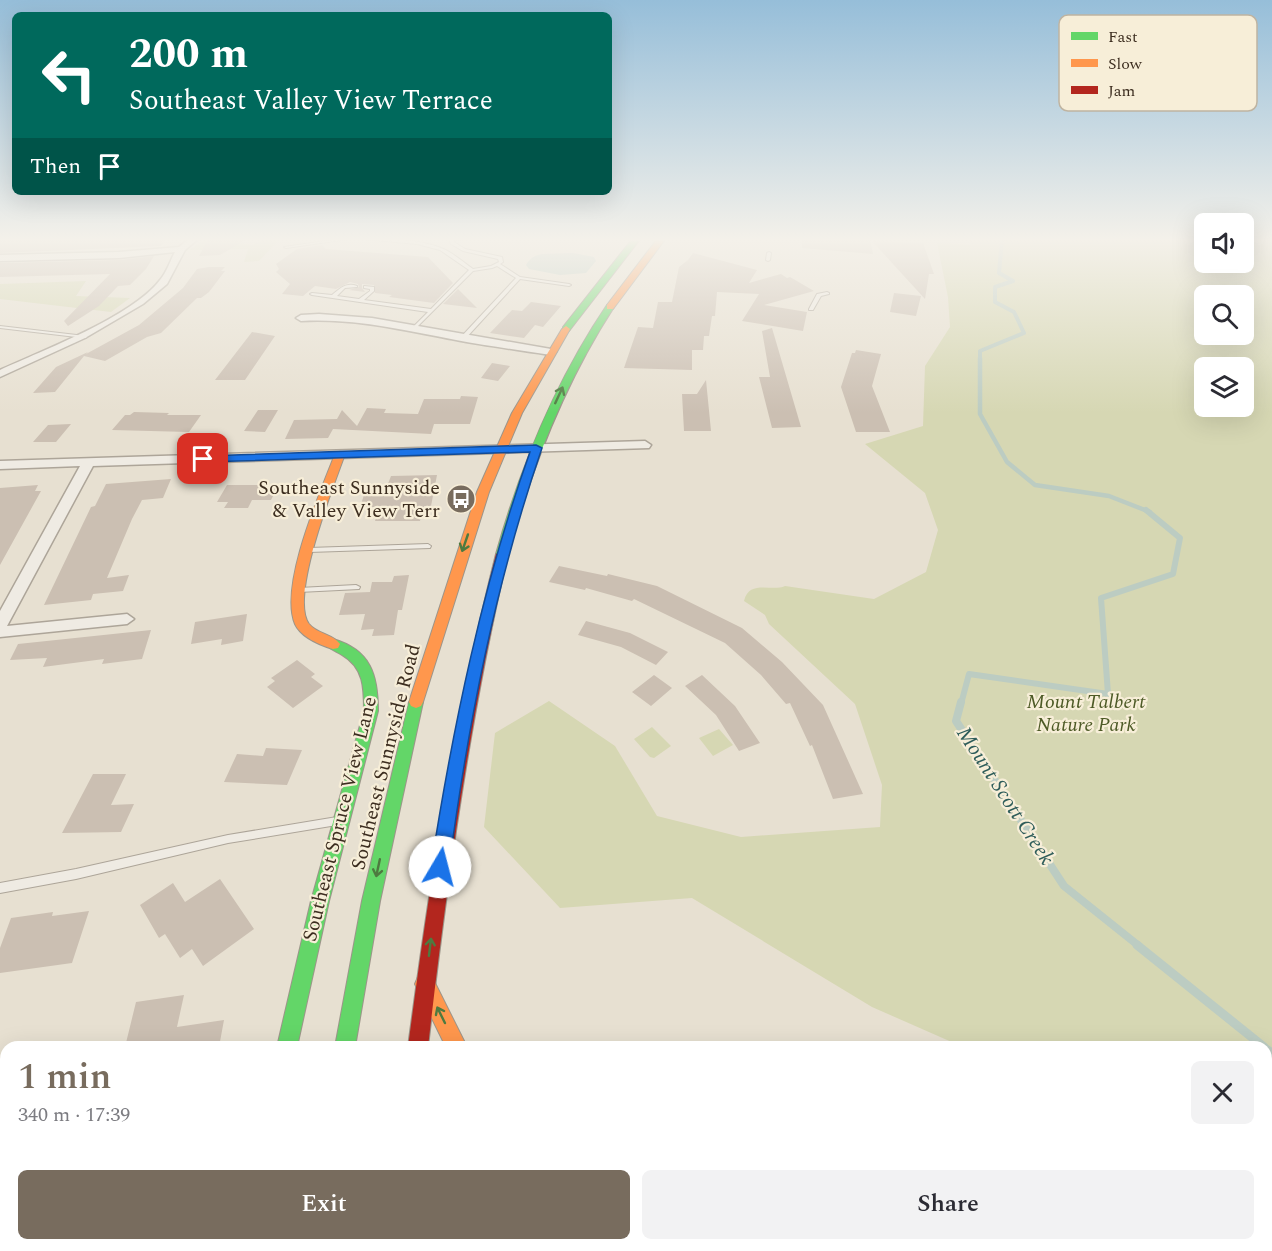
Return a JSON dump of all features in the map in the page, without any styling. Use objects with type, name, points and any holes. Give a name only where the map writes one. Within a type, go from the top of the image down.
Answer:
[{"type":"main road","name":"Southeast Sunnyside Road","points":[[346,1041],[371,901],[419,689],[471,525],[517,413],[551,352],[590,296]]},
{"type":"main road","points":[[419,1041],[449,806],[473,675],[511,522],[536,448],[562,388],[581,351],[617,296]]},
{"type":"main road","name":"Southeast Spruce View Lane","points":[[288,1041],[320,901],[371,711],[372,684],[365,664],[351,652],[312,634],[300,621],[295,604],[307,550],[340,454]]},
{"type":"main road","points":[[425,984],[454,1041]]},
{"type":"street","points":[[0,374],[85,337],[146,296]]},
{"type":"street","points":[[301,318],[328,315],[551,352]]},
{"type":"street","points":[[0,465],[645,445]]},
{"type":"street","points":[[0,625],[88,464]]},
{"type":"street","points":[[0,633],[127,619]]},
{"type":"lane","points":[[329,296],[432,311]]},
{"type":"lane","points":[[360,301],[366,296]]},
{"type":"lane","points":[[415,328],[446,296]]},
{"type":"lane","points":[[463,338],[502,296]]},
{"type":"lane","points":[[811,309],[818,296]]},
{"type":"lane","points":[[0,327],[85,337]]},
{"type":"lane","points":[[307,550],[428,546]]},
{"type":"lane","points":[[298,590],[356,587]]},
{"type":"lane","points":[[0,888],[76,874],[228,839],[341,820]]},
{"type":"green space","points":[[0,296],[130,298],[111,312],[0,299]]},
{"type":"green space","name":"Mount Talbert Nature Park","points":[[948,296],[1194,296],[1194,345],[1254,345],[1254,296],[1272,296],[1272,1041],[949,1041],[872,1007],[692,898],[560,908],[484,827],[495,733],[549,701],[615,746],[657,816],[741,837],[880,827],[882,785],[855,704],[769,624],[765,615],[744,601],[747,594],[756,588],[785,586],[874,599],[926,572],[938,530],[925,493],[865,444],[923,426],[925,366],[950,327]]},
{"type":"green space","points":[[652,727],[671,746],[654,758],[650,757],[634,739]]},
{"type":"green space","points":[[719,729],[733,745],[713,756],[699,738]]},
{"type":"building","points":[[88,296],[108,296],[99,306],[68,326],[64,321]]},
{"type":"building","points":[[173,296],[203,296],[197,298],[161,333],[147,337],[105,361],[84,356],[55,392],[33,393],[56,367],[88,352],[86,354],[139,325]]},
{"type":"building","points":[[390,296],[440,296],[434,303]]},
{"type":"building","points":[[451,296],[465,296],[477,308],[443,304]]},
{"type":"building","points":[[673,296],[717,296],[715,316],[712,316],[709,336],[704,336],[703,350],[692,350],[692,370],[624,368],[638,327],[653,328],[658,302],[672,302]]},
{"type":"building","points":[[758,296],[795,296],[764,305],[807,312],[803,331],[742,321]]},
{"type":"building","points":[[893,296],[921,296],[916,316],[890,312]]},
{"type":"building","points":[[531,302],[561,306],[543,327],[535,325],[524,338],[490,333],[512,310],[522,311]]},
{"type":"building","points":[[772,328],[801,427],[772,428],[759,377],[770,377],[762,331]]},
{"type":"building","points":[[252,332],[275,336],[245,380],[215,380]]},
{"type":"building","points":[[856,350],[881,354],[872,386],[890,432],[856,432],[841,387],[852,353]]},
{"type":"building","points":[[492,363],[510,366],[498,381],[481,378]]},
{"type":"building","points":[[706,380],[711,431],[684,431],[682,394],[697,394]]},
{"type":"building","points":[[461,396],[478,397],[470,424],[434,424],[431,434],[333,429],[328,438],[285,439],[294,420],[337,419],[342,410],[357,426],[367,408],[386,409],[384,413],[418,414],[424,399],[460,399]]},
{"type":"building","points":[[258,410],[278,410],[265,432],[244,431]]},
{"type":"building","points":[[134,412],[201,415],[189,432],[112,430],[125,415]]},
{"type":"building","points":[[71,424],[56,442],[33,442],[48,425]]},
{"type":"building","points":[[437,475],[431,506],[424,506],[420,521],[375,521],[380,507],[360,507],[366,489],[386,489],[391,476]]},
{"type":"building","points":[[171,479],[163,498],[142,500],[132,519],[107,578],[129,575],[123,591],[93,594],[91,600],[44,605],[91,507],[95,506],[106,484]]},
{"type":"building","points":[[38,485],[35,491],[41,491],[0,565],[0,488]]},
{"type":"building","points":[[227,485],[278,486],[271,500],[252,500],[248,508],[224,508],[228,502],[217,502]]},
{"type":"building","points":[[559,566],[607,576],[608,574],[657,586],[742,628],[782,662],[823,705],[863,794],[833,799],[812,745],[810,746],[790,703],[786,704],[761,675],[725,643],[634,599],[632,601],[586,588],[585,590],[549,582]]},
{"type":"building","points":[[409,575],[402,610],[398,610],[394,635],[372,636],[374,629],[361,630],[365,614],[339,615],[345,593],[370,592],[372,582],[392,582],[394,576]]},
{"type":"building","points":[[247,614],[243,641],[221,645],[222,639],[191,644],[195,622]]},
{"type":"building","points":[[586,621],[630,633],[668,652],[656,665],[621,647],[578,635]]},
{"type":"building","points":[[151,630],[142,659],[102,664],[104,659],[43,667],[47,658],[10,660],[18,644]]},
{"type":"building","points":[[297,660],[315,674],[311,677],[323,686],[293,708],[267,687],[275,681],[271,678]]},
{"type":"building","points":[[654,675],[672,688],[651,706],[632,692]]},
{"type":"building","points":[[702,675],[735,706],[760,743],[739,751],[716,715],[685,686]]},
{"type":"building","points":[[266,748],[302,750],[287,785],[224,782],[237,754],[263,756]]},
{"type":"building","points":[[93,774],[126,774],[111,805],[134,804],[121,832],[62,833]]},
{"type":"building","points":[[220,879],[254,929],[203,966],[192,949],[180,958],[165,934],[159,938],[140,905],[173,883],[185,902]]},
{"type":"building","points":[[89,911],[72,963],[0,973],[0,948],[11,918],[53,912],[52,916]]},
{"type":"building","points":[[184,995],[177,1027],[224,1020],[220,1041],[126,1041],[136,1002]]},
{"type":"waterway","name":"Mount Scott Creek","points":[[995,296],[995,302],[1014,312],[1024,333],[980,351],[980,414],[1007,462],[1035,485],[1109,496],[1147,511]]},
{"type":"waterway","name":"Mount Scott Creek","points":[[961,704],[969,674],[1108,694],[1101,598],[1173,574],[1180,538],[1147,511]]},
{"type":"waterway","name":"Mount Scott Creek","points":[[961,702],[956,721],[1064,886],[1139,946]]},
{"type":"waterway","name":"Mount Scott Creek","points":[[1137,945],[1257,1041]]},
{"type":"traffic: fast","points":[[566,329],[591,296]]},
{"type":"traffic: fast","points":[[502,554],[521,489],[545,426],[574,365],[610,307]]},
{"type":"traffic: fast","points":[[288,1041],[320,901],[371,711],[369,677],[366,669],[354,656],[333,644]]},
{"type":"traffic: fast","points":[[346,1041],[371,901],[416,702]]},
{"type":"traffic: slow","points":[[610,307],[618,296]]},
{"type":"traffic: slow","points":[[416,702],[483,492],[517,413],[566,329]]},
{"type":"traffic: slow","points":[[333,644],[312,633],[302,624],[298,610],[298,590],[318,514],[340,454]]},
{"type":"traffic: slow","points":[[425,984],[454,1041]]},
{"type":"traffic: jam","points":[[419,1041],[442,861],[462,737],[502,554]]},
{"type":"place","name":"Southeast Sunnyside & Valley View Terr","points":[[461,499]]},
{"type":"route","points":[[203,459],[536,448],[511,522],[486,616],[473,675],[440,867]]}]
